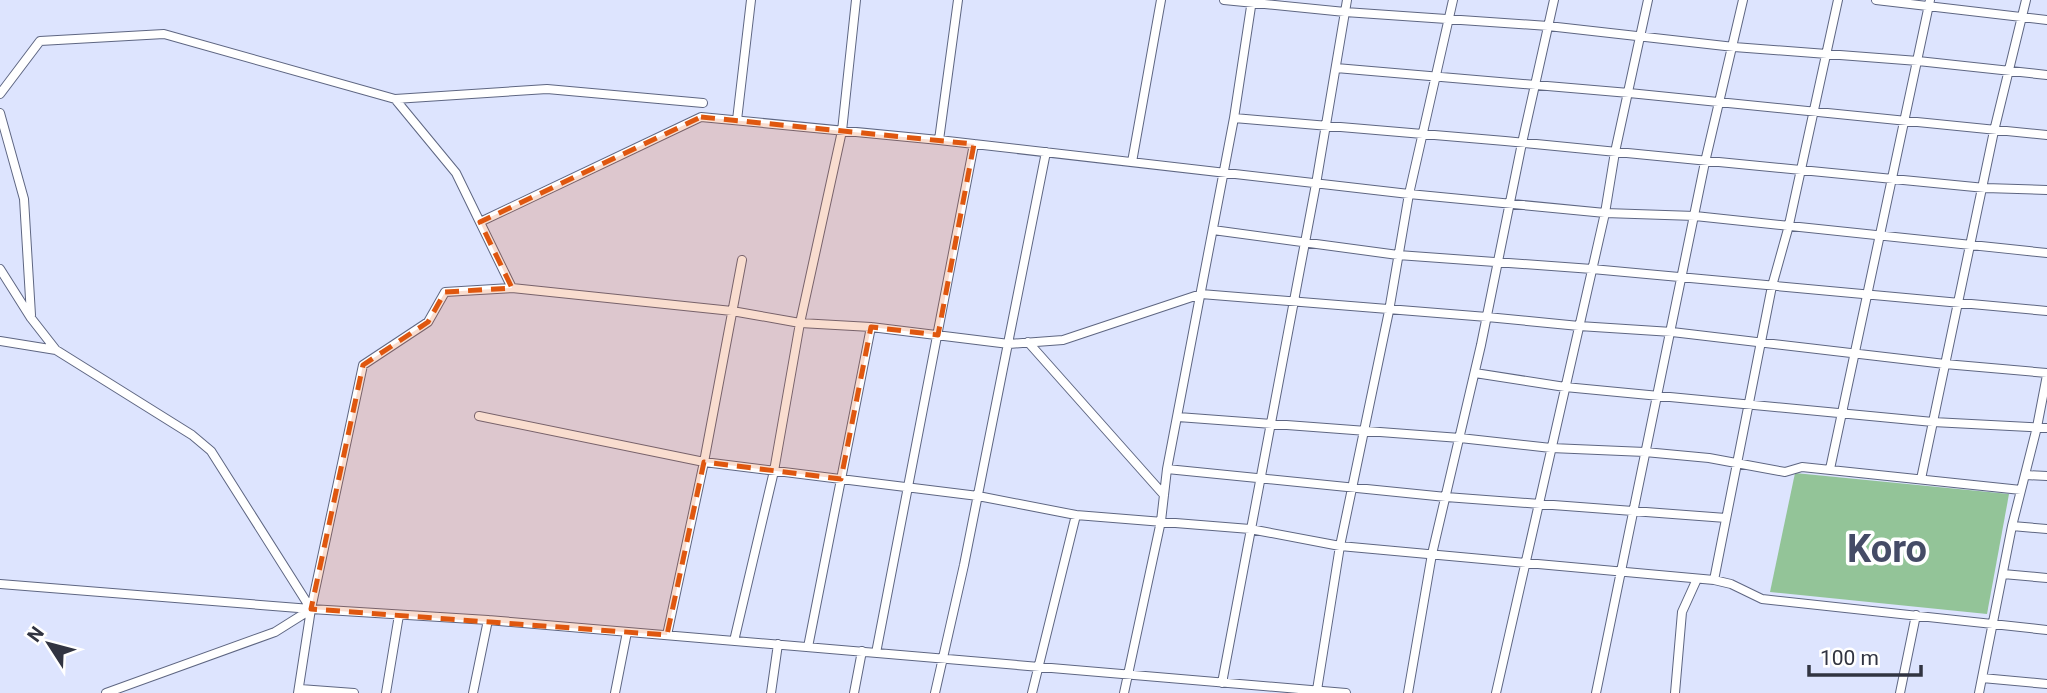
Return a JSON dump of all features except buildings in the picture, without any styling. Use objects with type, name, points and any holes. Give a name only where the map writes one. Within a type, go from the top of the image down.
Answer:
[{"type":"street","points":[[737,120],[751,0]]},
{"type":"street","points":[[734,641],[774,471],[800,323],[842,131],[856,0]]},
{"type":"street","points":[[939,140],[958,0]]},
{"type":"street","points":[[1132,162],[1161,0]]},
{"type":"street","points":[[1224,0],[1345,12],[1548,26],[1734,47],[1918,61],[2047,75]]},
{"type":"street","points":[[1222,683],[1316,184],[1347,0]]},
{"type":"street","points":[[1317,690],[1340,546],[1389,310],[1409,194],[1453,0]]},
{"type":"street","points":[[1408,693],[1432,554],[1475,373],[1554,0]]},
{"type":"street","points":[[1496,693],[1605,213],[1615,152],[1648,0]]},
{"type":"street","points":[[1596,693],[1619,572],[1743,0]]},
{"type":"street","points":[[1714,580],[1772,286],[1789,225],[1838,0]]},
{"type":"street","points":[[1877,0],[1930,2],[2047,20]]},
{"type":"street","points":[[1921,479],[1994,131],[2026,0]]},
{"type":"street","points":[[1124,693],[1161,521],[1167,469],[1234,118],[1252,1]]},
{"type":"street","points":[[1830,469],[1930,2]]},
{"type":"street","points":[[0,94],[40,41],[164,34],[395,99],[547,89],[703,103]]},
{"type":"street","points":[[1336,68],[1629,93],[2047,135]]},
{"type":"street","points":[[395,99],[456,173],[512,288]]},
{"type":"street","points":[[0,113],[24,199],[31,318]]},
{"type":"street","points":[[480,222],[701,117],[939,140],[1409,194],[1605,213],[1695,216],[2047,253]]},
{"type":"street","points":[[1234,118],[1982,187],[2047,190]]},
{"type":"street","points":[[876,653],[974,144]]},
{"type":"street","points":[[935,693],[978,496],[1046,152]]},
{"type":"street","points":[[1213,230],[1398,255],[1592,269],[2047,311]]},
{"type":"street","points":[[667,635],[704,462],[742,260]]},
{"type":"street","points":[[0,269],[31,318],[56,350],[192,435],[211,451],[311,609]]},
{"type":"street","points":[[354,693],[299,691],[311,609],[363,365],[428,322],[445,292],[512,288],[732,311],[800,323],[871,327],[1009,344],[1063,340],[1201,294],[1672,332],[2047,374],[2042,428],[2012,526],[1979,693]]},
{"type":"street","points":[[808,647],[871,327]]},
{"type":"street","points":[[0,341],[56,350]]},
{"type":"street","points":[[1028,342],[1164,495]]},
{"type":"street","points":[[1475,373],[1565,387],[1933,422],[2042,428]]},
{"type":"street","points":[[479,416],[704,462],[978,496],[1076,515],[1250,529],[1340,546],[1714,580],[1731,584],[1762,598],[2047,630]]},
{"type":"street","points":[[1178,417],[1460,438],[1551,448],[1645,452],[1736,462],[1785,472],[1802,467],[1830,469],[2021,490]]},
{"type":"street","points":[[1167,469],[1446,497],[1726,518]]},
{"type":"street","points":[[2026,475],[2047,476]]},
{"type":"street","points":[[1031,693],[1076,515]]},
{"type":"street","points":[[2012,526],[2047,529]]},
{"type":"street","points":[[2003,574],[2047,578]]},
{"type":"street","points":[[1675,693],[1682,611],[1697,579]]},
{"type":"street","points":[[0,584],[488,620],[1346,693]]},
{"type":"street","points":[[106,693],[275,632],[311,609]]},
{"type":"street","points":[[386,693],[399,615]]},
{"type":"street","points":[[1900,693],[1916,615]]},
{"type":"street","points":[[473,693],[488,620]]},
{"type":"street","points":[[615,693],[628,632]]},
{"type":"street","points":[[771,693],[778,644]]},
{"type":"street","points":[[853,693],[862,651]]},
{"type":"street","points":[[1982,678],[2047,684]]},
{"type":"highlighted area","points":[[701,117],[974,144],[938,335],[871,327],[841,479],[704,462],[667,635],[311,609],[363,365],[428,322],[445,292],[512,288],[480,222]]},
{"type":"green space","points":[[1795,473],[2009,494],[1987,614],[1770,592]]},
{"type":"district","name":"Koro","points":[[1887,549]]}]
